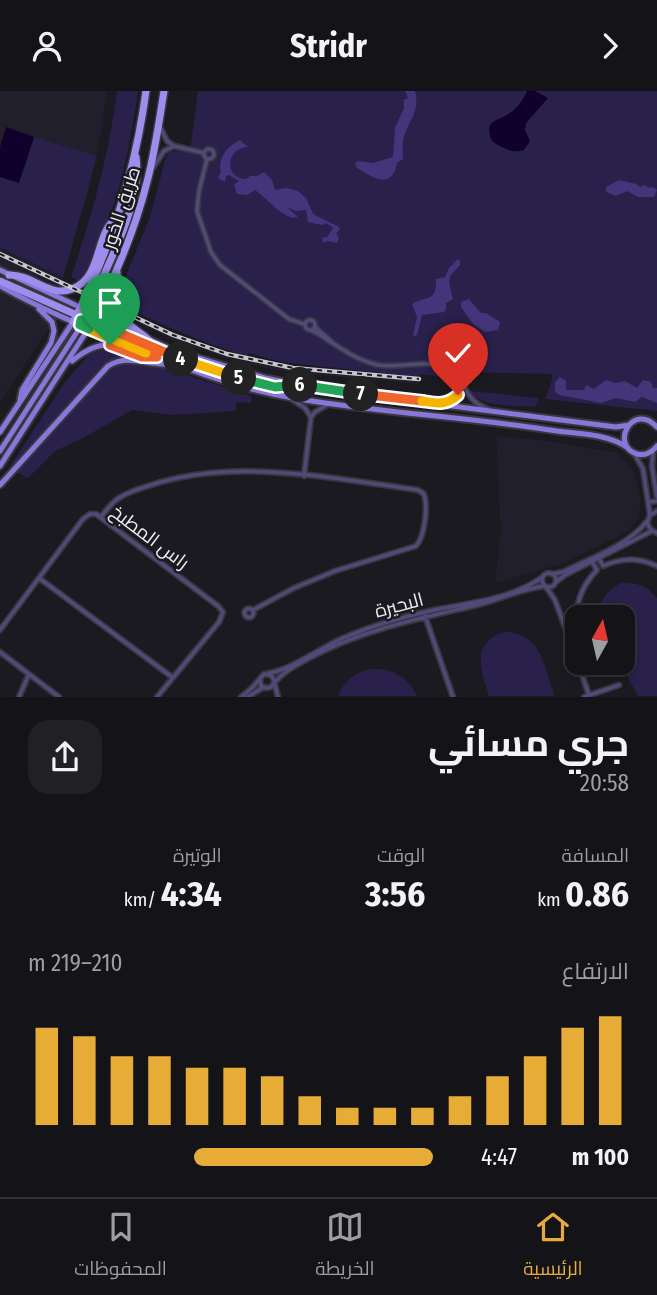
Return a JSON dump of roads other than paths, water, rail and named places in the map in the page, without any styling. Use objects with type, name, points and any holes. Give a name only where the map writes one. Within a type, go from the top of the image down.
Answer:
[{"type":"highway","name":"طريق الخور","points":[[84,318],[119,216],[135,153],[146,91]]},
{"type":"highway","name":"طريق الخور","points":[[84,318],[117,269],[135,224],[150,170],[164,91]]},
{"type":"highway","points":[[0,281],[84,318],[110,262],[130,208],[136,182],[135,153]]},
{"type":"highway","points":[[9,275],[17,275],[55,291],[76,288],[88,277],[110,224],[119,216]]},
{"type":"highway","points":[[117,269],[114,297],[118,313],[126,324],[149,340]]},
{"type":"main road","points":[[0,270],[157,357],[227,382],[290,398],[328,404],[507,423],[611,439],[642,454],[655,448]]},
{"type":"main road","points":[[0,286],[46,313],[54,331],[51,344],[22,390],[20,401]]},
{"type":"main road","points":[[18,296],[225,367],[300,385],[616,427],[642,419],[657,426]]},
{"type":"main road","points":[[0,466],[66,365],[84,318]]},
{"type":"main road","points":[[84,318],[225,374],[267,385],[300,385]]},
{"type":"main road","points":[[0,432],[20,401],[84,318]]},
{"type":"main road","points":[[0,451],[84,318]]},
{"type":"main road","points":[[66,365],[86,351],[100,346],[114,346],[147,358],[157,357]]},
{"type":"main road","points":[[0,485],[107,366],[126,359],[159,365],[173,363]]},
{"type":"main road","points":[[629,425],[624,436],[630,449]]},
{"type":"street","points":[[159,123],[164,136],[174,146],[204,153]]},
{"type":"street","points":[[150,170],[164,151],[174,146]]},
{"type":"street","points":[[204,153],[209,149],[214,152],[213,158],[207,159]]},
{"type":"street","points":[[204,153],[207,159],[196,206],[214,257],[225,269],[289,319],[304,324],[306,329],[313,328]]},
{"type":"street","points":[[304,324],[310,320],[313,328],[359,360],[375,364],[445,367],[457,375],[475,403],[490,409]]},
{"type":"street","points":[[442,404],[455,398],[462,386]]},
{"type":"street","points":[[290,398],[305,408],[311,417]]},
{"type":"street","points":[[304,476],[311,417],[328,404]]},
{"type":"street","points":[[650,502],[657,499],[652,467],[655,448]]},
{"type":"street","points":[[598,557],[636,534],[650,515],[643,469],[630,449]]},
{"type":"street","points":[[101,517],[112,503],[125,495],[159,482],[188,475],[234,471],[304,476],[422,492],[426,499],[420,541],[414,547],[360,562],[312,580],[253,610]]},
{"type":"street","points":[[650,515],[657,511]]},
{"type":"street","name":"راس المطبخ","points":[[0,630],[85,516],[92,513],[101,517],[218,606],[222,612],[219,622],[157,697]]},
{"type":"street","points":[[555,600],[552,573],[563,572],[655,532],[648,521]]},
{"type":"street","points":[[598,557],[603,566]]},
{"type":"street","points":[[577,605],[587,582],[603,566],[629,559],[657,566]]},
{"type":"street","points":[[591,560],[597,570]]},
{"type":"street","points":[[555,583],[591,560]]},
{"type":"street","name":"البحيرة","points":[[269,673],[389,623],[490,598],[524,587],[546,573],[552,573]]},
{"type":"street","points":[[40,577],[173,677]]},
{"type":"street","points":[[541,578],[555,600],[565,627]]},
{"type":"street","name":"البحيرة","points":[[424,614],[491,601],[555,583]]},
{"type":"street","points":[[424,614],[453,697]]},
{"type":"street","points":[[0,652],[59,697]]},
{"type":"street","name":"البحيرة","points":[[274,683],[284,672],[309,656]]},
{"type":"street","points":[[241,697],[263,675],[269,673],[273,677],[277,697]]},
{"type":"street","points":[[19,697],[29,674]]},
{"type":"street","points":[[581,675],[586,696],[619,685]]},
{"type":"street","points":[[260,680],[265,688],[277,697]]},
{"type":"street","points":[[247,697],[274,683]]},
{"type":"railway","points":[[0,254],[173,335],[227,354],[293,368],[419,379]]}]
